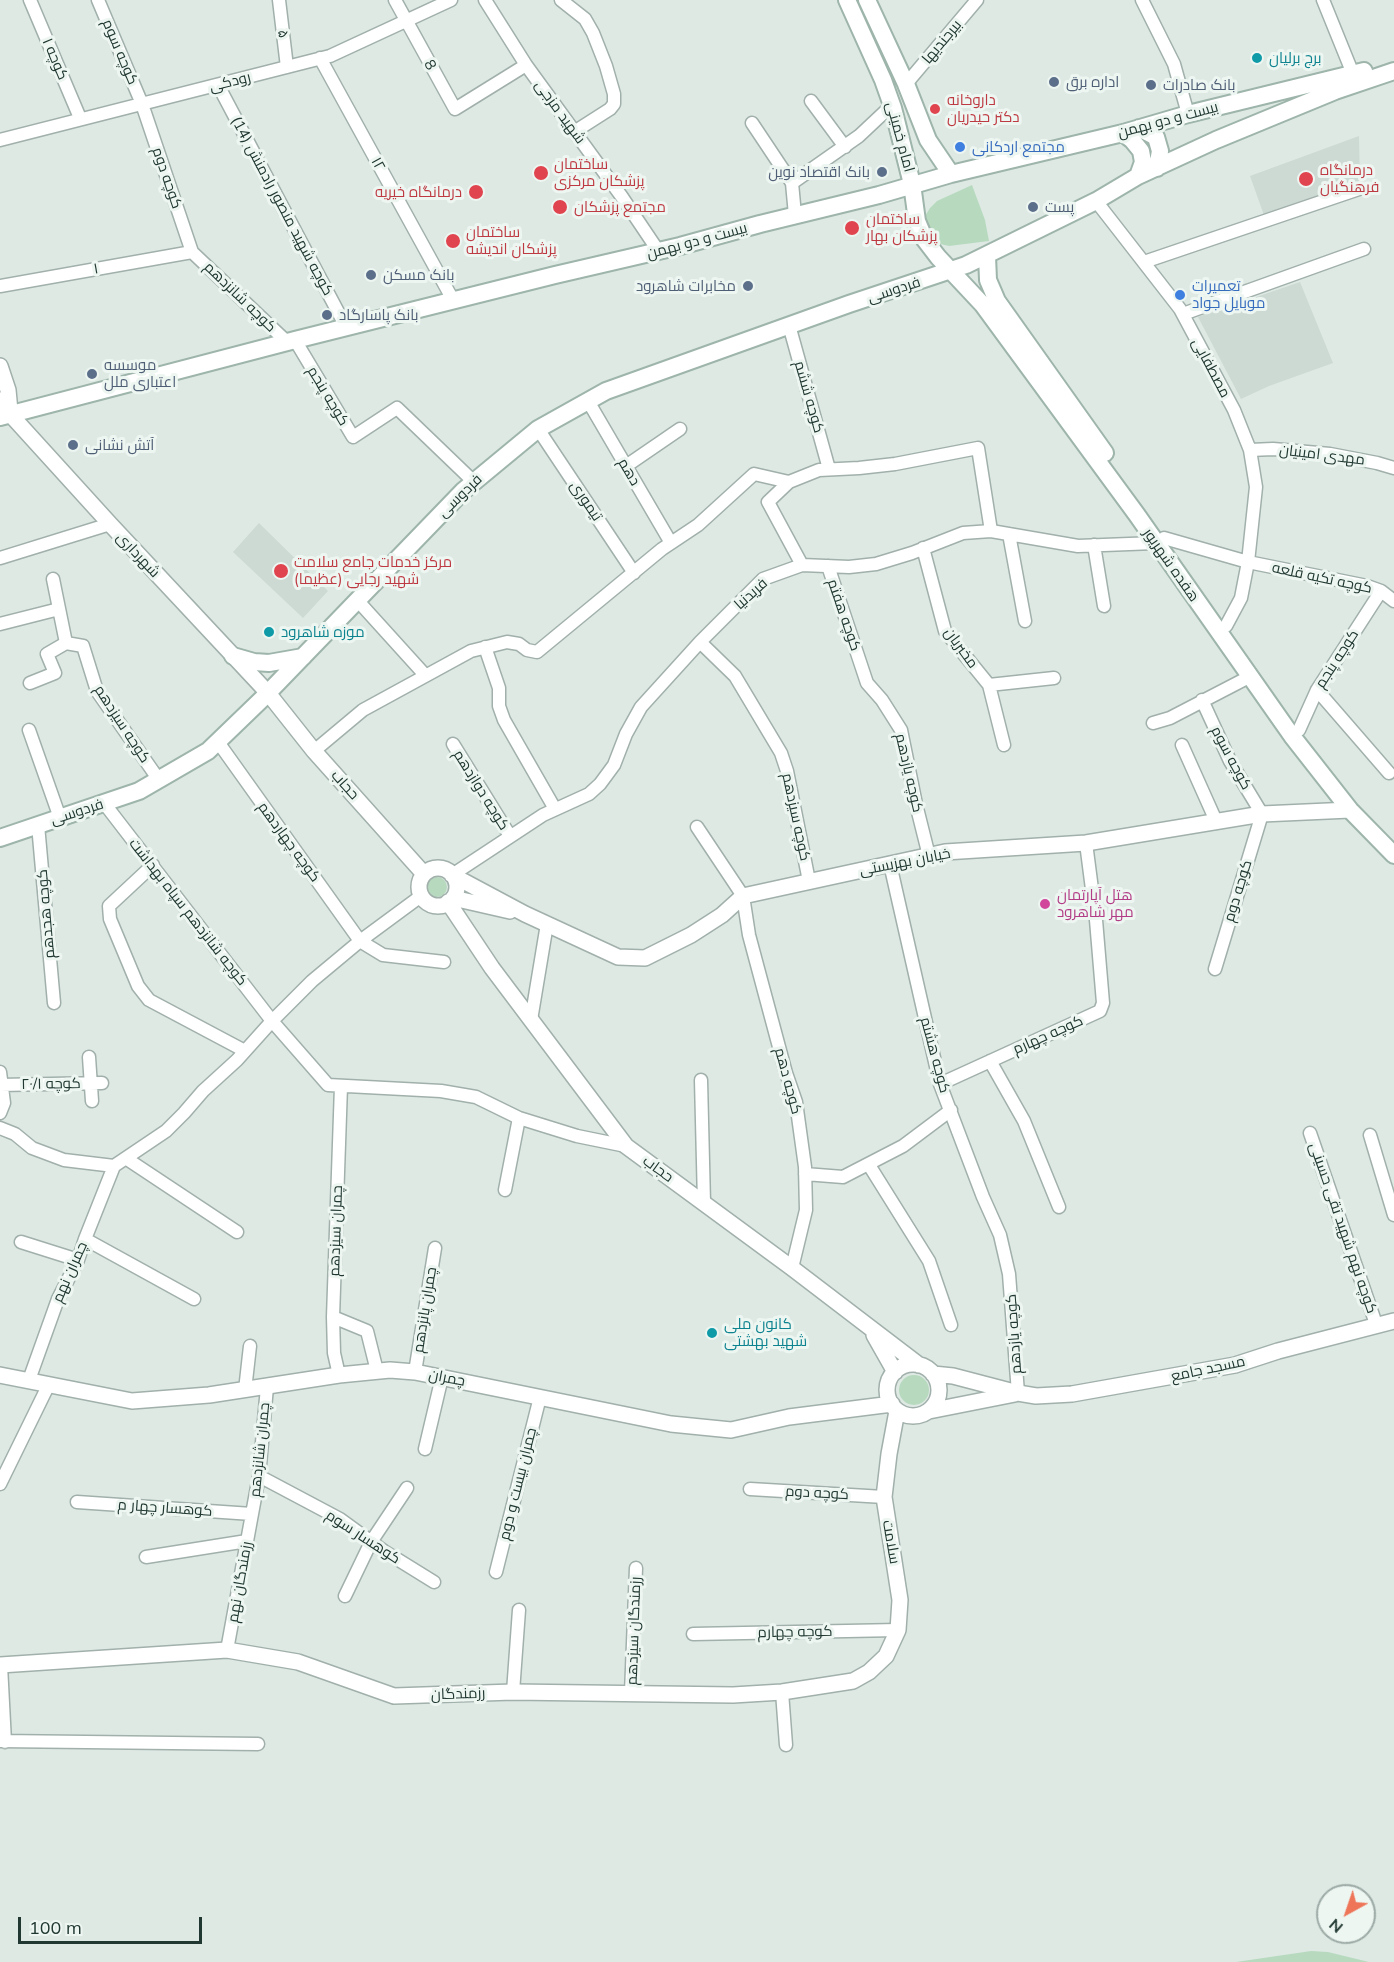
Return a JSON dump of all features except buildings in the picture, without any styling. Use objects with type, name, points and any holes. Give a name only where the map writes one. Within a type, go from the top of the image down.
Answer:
[{"type":"main road","name":"امام خمینی","points":[[847,0],[892,105],[912,184],[917,220],[925,240],[951,271]]},
{"type":"main road","name":"امام خمینی","points":[[867,0],[906,84],[928,141],[951,174]]},
{"type":"main road","name":"بیست و دو بهمن","points":[[5,416],[346,327],[658,252],[879,195],[912,184],[1394,63]]},
{"type":"main road","name":"بیست و دو بهمن","points":[[987,256],[1096,201],[1138,176],[1216,140],[1335,91],[1394,71]]},
{"type":"main road","points":[[1138,176],[1143,162],[1141,151],[1132,140],[1131,130],[1156,137],[1160,151],[1157,168]]},
{"type":"main road","name":"فردوسی","points":[[0,838],[139,791],[208,751],[268,693],[474,482],[538,429],[606,391],[789,325],[951,271],[987,256]]},
{"type":"main road","name":"هفده شهریور","points":[[987,256],[988,280],[997,301],[1249,677],[1292,736],[1394,855]]},
{"type":"main road","name":"هفده شهریور","points":[[951,271],[983,305],[1159,541],[1226,626],[1355,807],[1394,842]]},
{"type":"main road","points":[[233,656],[254,662],[269,663],[303,657]]},
{"type":"street","name":"۱ کوچه","points":[[30,0],[80,118]]},
{"type":"street","name":"کوچه سوم","points":[[98,0],[142,104]]},
{"type":"street","name":"۵","points":[[279,0],[288,67]]},
{"type":"street","points":[[395,0],[406,20]]},
{"type":"street","name":"رودکی","points":[[0,140],[330,56],[451,0]]},
{"type":"street","name":"شهید مزجی","points":[[485,0],[526,65],[622,197],[658,252]]},
{"type":"street","points":[[561,0],[585,19],[593,33],[614,94],[614,104],[610,109],[574,132]]},
{"type":"street","name":"بیرجندیها","points":[[906,84],[977,0]]},
{"type":"street","points":[[1142,0],[1174,64],[1188,114]]},
{"type":"street","points":[[1323,0],[1353,74]]},
{"type":"street","name":"8","points":[[406,20],[454,109],[526,65]]},
{"type":"street","name":"۱۲","points":[[320,58],[453,300]]},
{"type":"street","name":"کوچه شهید منصور رادمنش (14)","points":[[218,85],[346,327]]},
{"type":"street","points":[[811,101],[845,147]]},
{"type":"street","name":"کوچه دوم","points":[[142,104],[192,252]]},
{"type":"street","points":[[792,183],[845,147],[892,105]]},
{"type":"street","points":[[752,123],[792,183],[795,215]]},
{"type":"street","points":[[1144,262],[1359,189]]},
{"type":"street","name":"مصطفایی","points":[[1096,201],[1183,314],[1234,410],[1250,450],[1256,487],[1248,562]]},
{"type":"street","points":[[1183,314],[1364,249]]},
{"type":"street","name":"۱","points":[[0,286],[192,252]]},
{"type":"street","name":"کوچه شانزدهم","points":[[192,252],[291,341]]},
{"type":"street","name":"کوچه ششم","points":[[789,325],[829,469]]},
{"type":"street","name":"کوچه پنجم","points":[[291,341],[353,437],[397,408],[474,482]]},
{"type":"street","points":[[0,366],[8,390],[5,416]]},
{"type":"street","name":"شهرداری","points":[[0,400],[5,416],[268,693]]},
{"type":"street","name":"دهم","points":[[588,401],[671,543]]},
{"type":"street","name":"تیموری","points":[[538,429],[634,573]]},
{"type":"street","points":[[626,466],[680,429]]},
{"type":"street","points":[[802,565],[768,502],[789,483],[819,470],[896,464],[978,448],[991,531]]},
{"type":"street","name":"مهدی امینیان","points":[[1250,450],[1273,449],[1330,454],[1394,468]]},
{"type":"street","points":[[314,751],[363,710],[471,651],[507,642],[519,644],[527,650],[537,652],[671,543],[698,525],[754,474],[789,483]]},
{"type":"street","points":[[0,558],[110,524]]},
{"type":"street","name":"فریدنیا","points":[[452,875],[510,836],[555,809],[589,794],[600,784],[614,765],[626,734],[641,707],[700,642],[763,579],[802,565],[849,567],[876,564],[963,533],[991,531],[1078,546],[1159,541]]},
{"type":"street","points":[[1009,534],[1025,621]]},
{"type":"street","name":"کوچه تکیه قلعه","points":[[1159,541],[1367,586],[1381,591],[1394,601]]},
{"type":"street","points":[[1094,546],[1104,606]]},
{"type":"street","name":"مخبریان","points":[[923,548],[945,631],[989,685],[1004,745]]},
{"type":"street","points":[[1226,626],[1241,598],[1248,562]]},
{"type":"street","name":"کوچه هفتم","points":[[828,566],[861,664]]},
{"type":"street","points":[[30,683],[55,673],[48,654],[66,643],[53,579]]},
{"type":"street","name":"کوچه پنجم","points":[[1299,730],[1317,690],[1381,591]]},
{"type":"street","points":[[358,601],[425,675]]},
{"type":"street","points":[[0,624],[59,609]]},
{"type":"street","name":"کوچه سیزدهم","points":[[700,642],[735,676],[781,753],[787,771],[809,881]]},
{"type":"street","name":"کوچه سیزدهم","points":[[66,643],[83,646],[97,691],[159,780]]},
{"type":"street","points":[[484,647],[499,688],[499,706],[504,720],[555,809]]},
{"type":"street","name":"کوچه یازدهم","points":[[861,664],[867,683],[882,700],[901,730],[929,856]]},
{"type":"street","points":[[1152,723],[1170,718],[1249,677]]},
{"type":"street","points":[[989,685],[1054,678]]},
{"type":"street","points":[[1317,690],[1389,773]]},
{"type":"street","name":"حجاب","points":[[268,693],[314,751],[424,874]]},
{"type":"street","name":"کوچه سوم","points":[[1202,700],[1230,761],[1262,814]]},
{"type":"street","points":[[29,730],[60,818]]},
{"type":"street","name":"کوچه چهاردهم","points":[[218,742],[360,941]]},
{"type":"street","name":"کوچه دوازدهم","points":[[453,744],[510,836]]},
{"type":"street","points":[[1182,745],[1216,821]]},
{"type":"street","name":"کوچه شانزدهم سپاه بهداشت","points":[[104,803],[272,1021],[328,1085],[341,1086]]},
{"type":"street","name":"خیابان بهزیستی","points":[[742,896],[945,852],[1086,843],[1262,814],[1355,807]]},
{"type":"street","name":"کوچه دوم","points":[[1215,969],[1262,814]]},
{"type":"street","name":"کوچه هجدهم","points":[[38,825],[54,1004]]},
{"type":"street","points":[[525,914],[425,901],[421,896],[419,884],[424,874],[435,868],[447,871],[525,914],[618,957],[645,958],[691,935],[722,915],[742,896],[698,827]]},
{"type":"street","name":"کوچه چهارم","points":[[940,1084],[1100,1011],[1103,1003],[1086,843]]},
{"type":"street","name":"کوچه هشتم","points":[[890,864],[940,1084],[1000,1235],[1009,1274]]},
{"type":"street","points":[[153,865],[109,906],[110,919],[138,986],[149,1000],[245,1051]]},
{"type":"street","points":[[446,902],[456,886],[452,875]]},
{"type":"street","points":[[0,1128],[15,1134],[32,1148],[64,1160],[114,1166],[127,1159],[166,1131],[203,1090],[245,1051],[312,981],[360,941],[421,896]]},
{"type":"street","name":"کوچه دهم","points":[[742,896],[749,935],[796,1102],[805,1174],[806,1210],[792,1268]]},
{"type":"street","name":"حجاب","points":[[446,902],[492,968],[626,1146],[919,1365]]},
{"type":"street","points":[[531,1020],[547,924]]},
{"type":"street","points":[[360,941],[383,955],[444,962]]},
{"type":"street","points":[[88,1057],[97,1083],[92,1101]]},
{"type":"street","points":[[990,1061],[1024,1121],[1059,1207]]},
{"type":"street","points":[[702,1080],[705,1203]]},
{"type":"street","points":[[0,1113],[4,1103],[1,1081]]},
{"type":"street","name":"کوچه ۲۰/۱","points":[[1,1081],[97,1083]]},
{"type":"street","points":[[341,1086],[441,1091],[476,1097],[519,1118],[577,1136],[626,1146]]},
{"type":"street","name":"چمران سیزدهم","points":[[339,1375],[334,1353],[333,1317],[341,1086]]},
{"type":"street","points":[[805,1174],[843,1177],[903,1146],[951,1110]]},
{"type":"street","points":[[505,1190],[519,1118]]},
{"type":"street","name":"کوچه نهم شهید تقی حسینی","points":[[1310,1133],[1376,1324]]},
{"type":"street","points":[[1370,1135],[1394,1215]]},
{"type":"street","points":[[127,1159],[237,1232]]},
{"type":"street","points":[[869,1165],[929,1261],[951,1325]]},
{"type":"street","name":"چمران نهم","points":[[29,1380],[58,1299],[78,1260],[84,1239],[114,1166]]},
{"type":"street","points":[[84,1239],[194,1299]]},
{"type":"street","points":[[21,1242],[78,1260]]},
{"type":"street","name":"چمران پانزدهم","points":[[415,1372],[435,1248]]},
{"type":"street","name":"کوچه یازدهم","points":[[1009,1274],[1018,1393]]},
{"type":"street","points":[[333,1317],[366,1331],[376,1371]]},
{"type":"street","name":"مسجد جامع","points":[[1018,1393],[1036,1396],[1072,1394],[1235,1365],[1278,1351],[1394,1321]]},
{"type":"street","points":[[867,1325],[895,1372]]},
{"type":"street","points":[[245,1390],[250,1346]]},
{"type":"street","points":[[913,1416],[895,1408],[887,1388],[895,1372],[902,1367],[919,1365],[933,1374],[953,1376],[1018,1393]]},
{"type":"street","name":"چمران","points":[[0,1375],[132,1401],[209,1395],[376,1371],[415,1372],[671,1424],[731,1430],[789,1417],[895,1408]]},
{"type":"street","points":[[929,1411],[938,1397],[939,1389],[933,1374]]},
{"type":"street","points":[[425,1449],[442,1377]]},
{"type":"street","points":[[0,1484],[49,1384]]},
{"type":"street","name":"چمران شانزدهم","points":[[252,1514],[259,1476],[267,1387]]},
{"type":"street","points":[[888,1454],[913,1416],[1018,1393]]},
{"type":"street","name":"چمران بیست و دوم","points":[[496,1572],[540,1397]]},
{"type":"street","name":"سلامت","points":[[895,1408],[884,1497],[900,1600],[898,1630]]},
{"type":"street","name":"کوهسار سوم","points":[[259,1476],[339,1519],[434,1582]]},
{"type":"street","points":[[345,1596],[371,1542],[407,1488]]},
{"type":"street","name":"کوچه دوم","points":[[750,1488],[884,1497]]},
{"type":"street","name":"کوهسار چهار م","points":[[77,1502],[252,1514]]},
{"type":"street","name":"رزمندگان نهم","points":[[227,1650],[252,1514]]},
{"type":"street","points":[[146,1557],[247,1541]]},
{"type":"street","name":"رزمندگان سیزدهم","points":[[631,1694],[636,1568]]},
{"type":"street","points":[[513,1692],[519,1610]]},
{"type":"street","name":"کوچه چهارم","points":[[693,1634],[898,1630]]},
{"type":"street","name":"رزمندگان","points":[[1,1665],[227,1650],[298,1662],[394,1696],[513,1692],[733,1695],[782,1692],[853,1681],[869,1672],[886,1656],[898,1630]]},
{"type":"street","points":[[1,1665],[2,1741],[258,1744]]},
{"type":"street","points":[[782,1692],[786,1745]]},
{"type":"shaded area","name":"درمانگاه فرهنگیان","points":[[1359,136],[1360,182],[1265,218],[1250,176]]},
{"type":"shaded area","points":[[1300,282],[1333,363],[1269,386],[1241,399],[1198,317]]},
{"type":"shaded area","name":"مرکز خدمات جامع سلامت شهید رجایی (عظیما)","points":[[259,523],[328,591],[303,618],[233,552]]},
{"type":"green space","points":[[972,185],[985,220],[989,241],[949,246],[936,243],[927,229],[925,216],[937,201]]},
{"type":"green space","points":[[437,877],[444,880],[447,887],[444,894],[437,897],[430,894],[427,887],[430,880]]},
{"type":"green space","points":[[914,1375],[925,1379],[929,1390],[925,1401],[914,1405],[903,1401],[899,1390],[903,1379]]},
{"type":"green space","points":[[1311,1951],[1328,1952],[1369,1962],[1236,1962]]},
{"type":"place","name":"برج برلیان","points":[[1257,58]]},
{"type":"place","name":"اداره برق","points":[[1054,82]]},
{"type":"place","name":"بانک صادرات","points":[[1151,85]]},
{"type":"place","name":"داروخانه دکتر حیدریان","points":[[935,109]]},
{"type":"place","name":"مجتمع اردکانی","points":[[960,147]]},
{"type":"place","name":"بانک اقتصاد نوین","points":[[882,172]]},
{"type":"place","name":"ساختمان پزشکان مرکزی","points":[[541,173]]},
{"type":"place","name":"درمانگاه فرهنگیان","points":[[1306,179]]},
{"type":"place","name":"درمانگاه خیریه","points":[[476,192]]},
{"type":"place","name":"مجتمع پزشکان","points":[[560,207]]},
{"type":"place","name":"پست","points":[[1033,207]]},
{"type":"place","name":"ساختمان پزشکان بهار","points":[[852,228]]},
{"type":"place","name":"ساختمان پزشکان اندیشه","points":[[453,241]]},
{"type":"place","name":"بانک مسکن","points":[[371,275]]},
{"type":"place","name":"مخابرات شاهرود","points":[[748,286]]},
{"type":"place","name":"تعمیرات موبایل جواد","points":[[1180,295]]},
{"type":"place","name":"بانک پاسارگاد","points":[[327,315]]},
{"type":"place","name":"موسسه اعتباری ملل","points":[[92,374]]},
{"type":"place","name":"آتش نشانی","points":[[73,445]]},
{"type":"place","name":"مرکز خدمات جامع سلامت شهید رجایی (عظیما)","points":[[281,571]]},
{"type":"place","name":"موزه شاهرود","points":[[269,632]]},
{"type":"place","name":"هتل آپارتمان مهر شاهرود","points":[[1045,904]]},
{"type":"place","name":"کانون ملی شهید بهشتی","points":[[712,1333]]}]
